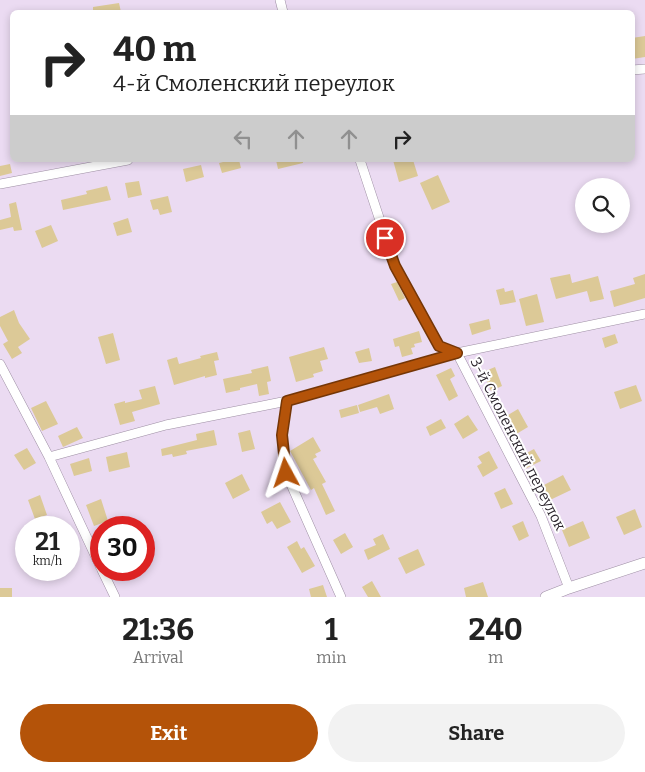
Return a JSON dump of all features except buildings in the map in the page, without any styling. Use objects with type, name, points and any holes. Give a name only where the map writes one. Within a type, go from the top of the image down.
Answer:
[{"type":"street","points":[[0,184],[117,162]]},
{"type":"street","name":"3-й Смоленский переулок","points":[[361,162],[395,266],[439,346],[457,353],[541,516],[569,588]]},
{"type":"street","points":[[49,458],[166,425],[287,401],[457,353],[645,314]]},
{"type":"street","points":[[0,364],[49,458],[90,544]]},
{"type":"street","points":[[287,401],[282,435],[286,473],[341,597]]},
{"type":"street","points":[[546,597],[645,563]]},
{"type":"street","points":[[108,581],[115,597]]},
{"type":"route","points":[[286,473],[282,435],[287,401],[457,353],[439,346],[395,266],[385,238]]}]
